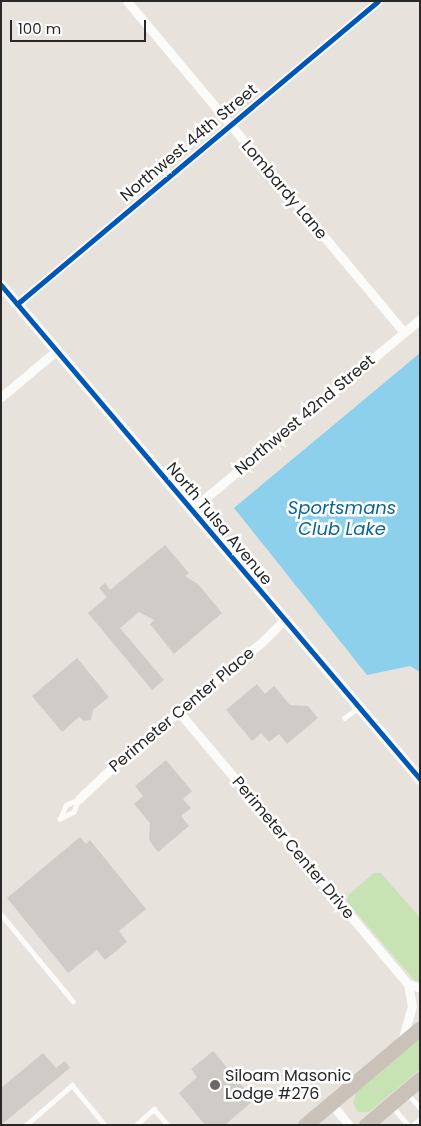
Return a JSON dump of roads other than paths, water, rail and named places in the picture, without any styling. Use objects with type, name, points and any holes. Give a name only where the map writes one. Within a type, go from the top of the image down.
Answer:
[{"type":"highway","points":[[305,1125],[420,1028]]},
{"type":"highway","points":[[366,1125],[420,1079]]},
{"type":"street","name":"Lombardy Lane","points":[[126,1],[404,332]]},
{"type":"street","name":"Northwest 44th Street","points":[[18,304],[378,1]]},
{"type":"street","name":"North Tulsa Avenue","points":[[1,285],[420,779]]},
{"type":"street","name":"Northwest 42nd Street","points":[[191,510],[420,319]]},
{"type":"street","points":[[1,397],[56,350]]},
{"type":"street","name":"Perimeter Center Place","points":[[79,799],[178,711],[262,642],[284,620]]},
{"type":"street","name":"Perimeter Center Drive","points":[[178,711],[408,984]]},
{"type":"street","points":[[401,1044],[412,1006],[408,984],[420,988]]},
{"type":"street","points":[[331,1103],[349,1125]]},
{"type":"lane","points":[[344,718],[359,707]]},
{"type":"lane","points":[[79,799],[74,812],[60,819],[66,805],[79,799]]},
{"type":"lane","points":[[1,914],[73,1001]]},
{"type":"lane","points":[[26,1125],[72,1086],[105,1125]]},
{"type":"lane","points":[[406,1091],[420,1108]]},
{"type":"lane","points":[[390,1104],[408,1125]]},
{"type":"lane","points":[[136,1125],[154,1109],[168,1125]]},
{"type":"lane","points":[[413,1125],[420,1119]]},
{"type":"water","name":"Sportsmans Club Lake","points":[[420,353],[420,672],[410,666],[367,675],[234,508]]},
{"type":"place","name":"Siloam Masonic Lodge #276","points":[[215,1085]]}]
